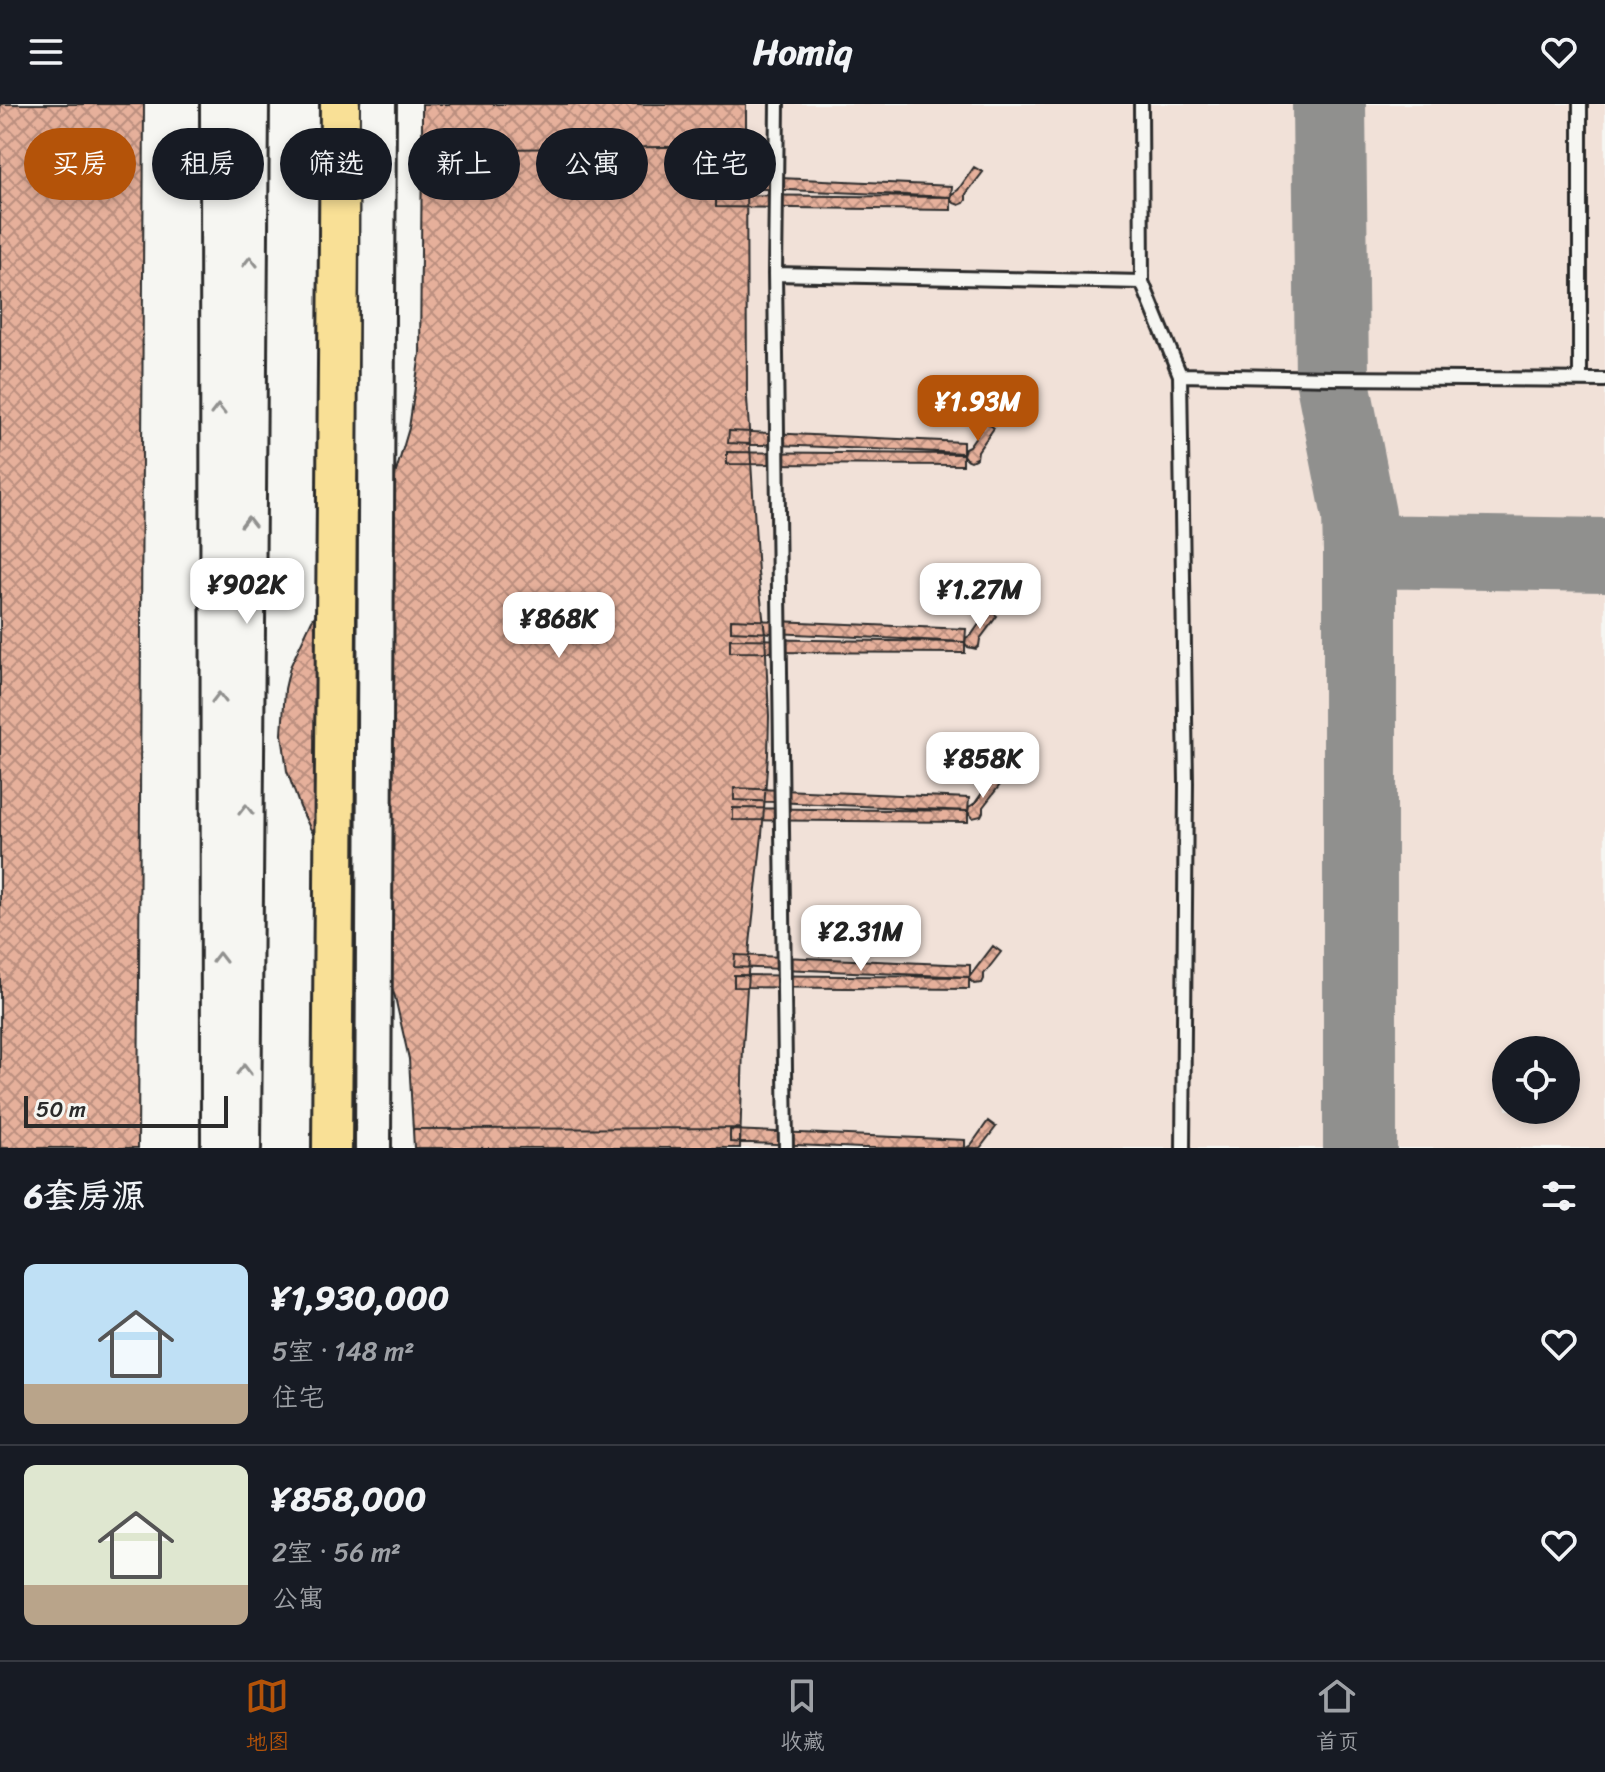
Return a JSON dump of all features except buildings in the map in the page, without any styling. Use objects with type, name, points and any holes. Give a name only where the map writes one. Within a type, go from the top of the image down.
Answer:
[{"type":"main road","points":[[332,1148],[340,104]]},
{"type":"main road","points":[[357,1148],[364,104]]},
{"type":"street","points":[[218,104],[219,1148]]},
{"type":"street","points":[[243,1148],[251,104]]},
{"type":"street","points":[[315,1148],[321,104]]},
{"type":"street","points":[[373,1148],[378,104]]},
{"type":"lane","points":[[777,104],[775,274],[786,1148]]},
{"type":"lane","points":[[1141,104],[1142,282],[1180,375],[1186,783],[1183,1148]]},
{"type":"lane","points":[[1580,104],[1580,379]]},
{"type":"lane","points":[[775,274],[1142,282]]},
{"type":"lane","points":[[1180,375],[1605,380]]},
{"type":"shaded area","points":[[421,104],[1605,104],[1605,1148],[414,1148],[409,1060],[395,996],[366,926],[300,807],[287,771],[282,734],[290,667],[312,620],[369,533],[393,482],[409,428],[420,354],[421,200],[520,200],[520,128],[421,128]]},
{"type":"taxiway","points":[[1329,104],[1332,378],[1359,515],[1360,1148]]},
{"type":"taxiway","points":[[1360,551],[1605,555]]}]
